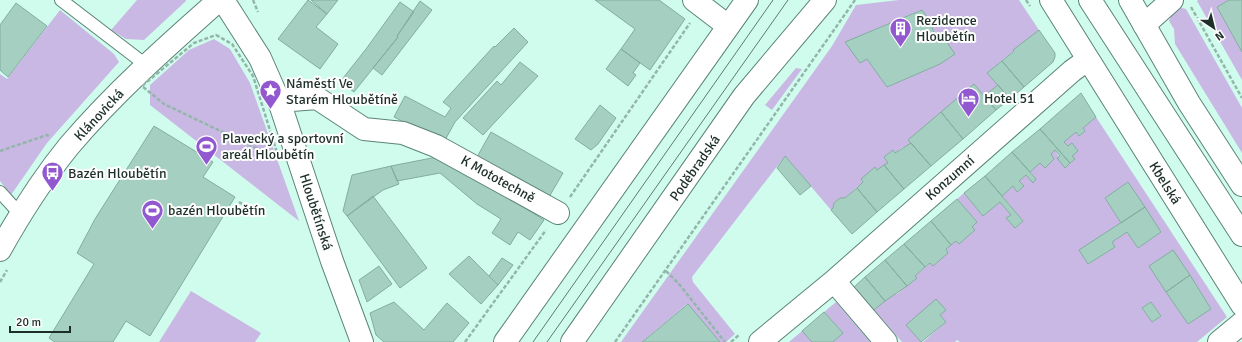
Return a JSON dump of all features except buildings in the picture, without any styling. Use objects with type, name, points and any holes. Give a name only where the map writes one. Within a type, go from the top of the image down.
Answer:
[{"type":"street","name":"Klánovická","points":[[0,250],[20,214],[69,146],[146,65],[219,0]]},
{"type":"street","name":"Hloubětínská","points":[[223,0],[260,58],[279,101],[334,267],[362,342]]},
{"type":"street","points":[[505,342],[746,0]]},
{"type":"street","name":"Poděbradská","points":[[572,342],[744,96],[825,0]]},
{"type":"street","points":[[1051,0],[1087,60]]},
{"type":"street","points":[[1090,0],[1242,235]]},
{"type":"street","points":[[1130,0],[1189,103],[1242,185]]},
{"type":"street","points":[[698,3],[728,26]]},
{"type":"street","points":[[1144,25],[1173,3]]},
{"type":"street","name":"Konzumní","points":[[760,342],[834,281],[1072,71],[1087,60]]},
{"type":"street","name":"Kbelská","points":[[1087,60],[1242,305]]},
{"type":"street","name":"K Mototechně","points":[[279,101],[317,98],[364,129],[403,133],[436,146],[558,213]]},
{"type":"street","points":[[834,281],[886,342]]},
{"type":"street","points":[[1219,342],[1242,323]]},
{"type":"lane","points":[[61,0],[146,65]]},
{"type":"lane","points":[[0,192],[20,214]]},
{"type":"path","points":[[615,342],[855,0]]},
{"type":"path","points":[[465,342],[558,213],[698,3]]},
{"type":"path","points":[[1173,3],[1242,98]]},
{"type":"path","points":[[217,36],[194,43],[142,86],[164,104],[279,159]]},
{"type":"path","points":[[0,151],[48,135],[69,146]]},
{"type":"path","points":[[239,202],[257,213]]},
{"type":"path","points":[[666,271],[679,284],[725,342]]},
{"type":"shaded area","points":[[137,0],[186,1],[144,40],[126,39],[111,30]]},
{"type":"shaded area","points":[[899,0],[1019,0],[1039,30],[987,73],[998,85],[984,96],[974,84],[909,140],[911,143],[905,148],[903,147],[895,153],[893,150],[884,157],[888,163],[877,170],[874,168],[861,179],[863,182],[845,198],[840,198],[834,203],[831,210],[785,156],[692,277],[693,282],[735,334],[726,342],[720,342],[687,304],[642,342],[621,342],[832,46],[856,5]],"holes":[[[921,10],[929,20],[935,35],[941,32],[954,54],[940,64],[887,87],[867,59],[860,62],[846,42]]]},
{"type":"shaded area","points":[[1229,0],[1217,7],[1242,52],[1242,80],[1197,1]]},
{"type":"shaded area","points":[[1178,7],[1186,9],[1242,108],[1242,153],[1175,44],[1174,29],[1169,21],[1173,11]]},
{"type":"shaded area","points":[[60,10],[114,54],[119,62],[47,143],[11,195],[0,181],[0,74],[7,79]]},
{"type":"shaded area","points":[[214,39],[230,49],[250,83],[299,221],[150,105],[150,85],[189,50]]},
{"type":"shaded area","points":[[796,68],[802,69],[772,110],[765,105]]},
{"type":"shaded area","points":[[1096,117],[1227,317],[1197,342],[960,342],[957,340],[955,342],[923,342],[946,322],[940,315],[946,310],[907,325],[921,342],[902,342],[874,310],[895,292],[897,294],[916,278],[915,276],[930,263],[933,266],[948,253],[946,249],[956,241],[959,244],[975,230],[972,227],[977,222],[957,199],[964,193],[983,216],[1000,202],[1011,215],[1006,218],[1015,228],[1023,221],[1002,196],[1013,186],[1017,192],[1023,187],[1019,181],[1026,175],[1033,182],[1036,179],[1030,172],[1040,163],[1045,168],[1054,159],[1051,154],[1055,150],[1065,168],[1075,159],[1072,156],[1078,151],[1072,143],[1068,146],[1064,142],[1076,132],[1079,136],[1085,131],[1083,128]],"holes":[[[1128,182],[1161,232],[1138,248],[1127,232],[1112,242],[1115,247],[1088,264],[1121,223],[1105,198]],[[1150,266],[1190,275],[1211,309],[1188,324]],[[1151,302],[1161,316],[1152,322],[1142,308]]]},
{"type":"shaded area","points":[[191,291],[261,333],[255,342],[159,342]]},
{"type":"shaded area","points":[[836,302],[870,342],[833,342],[843,333],[824,312]]},
{"type":"shaded area","points":[[802,331],[812,342],[789,342]]},
{"type":"tram line","points":[[533,342],[773,0]]},
{"type":"tram line","points":[[547,342],[788,0]]},
{"type":"place","name":"Rezidence Hloubětín","points":[[900,48]]},
{"type":"place","name":"Náměstí Ve Starém Hloubětíně","points":[[271,110]]},
{"type":"place","name":"Hotel 51","points":[[968,118]]},
{"type":"place","name":"Plavecký a sportovní areál Hloubětín","points":[[207,166]]},
{"type":"place","name":"Bazén Hloubětín","points":[[53,192]]},
{"type":"place","name":"bazén Hloubětín","points":[[152,230]]}]
